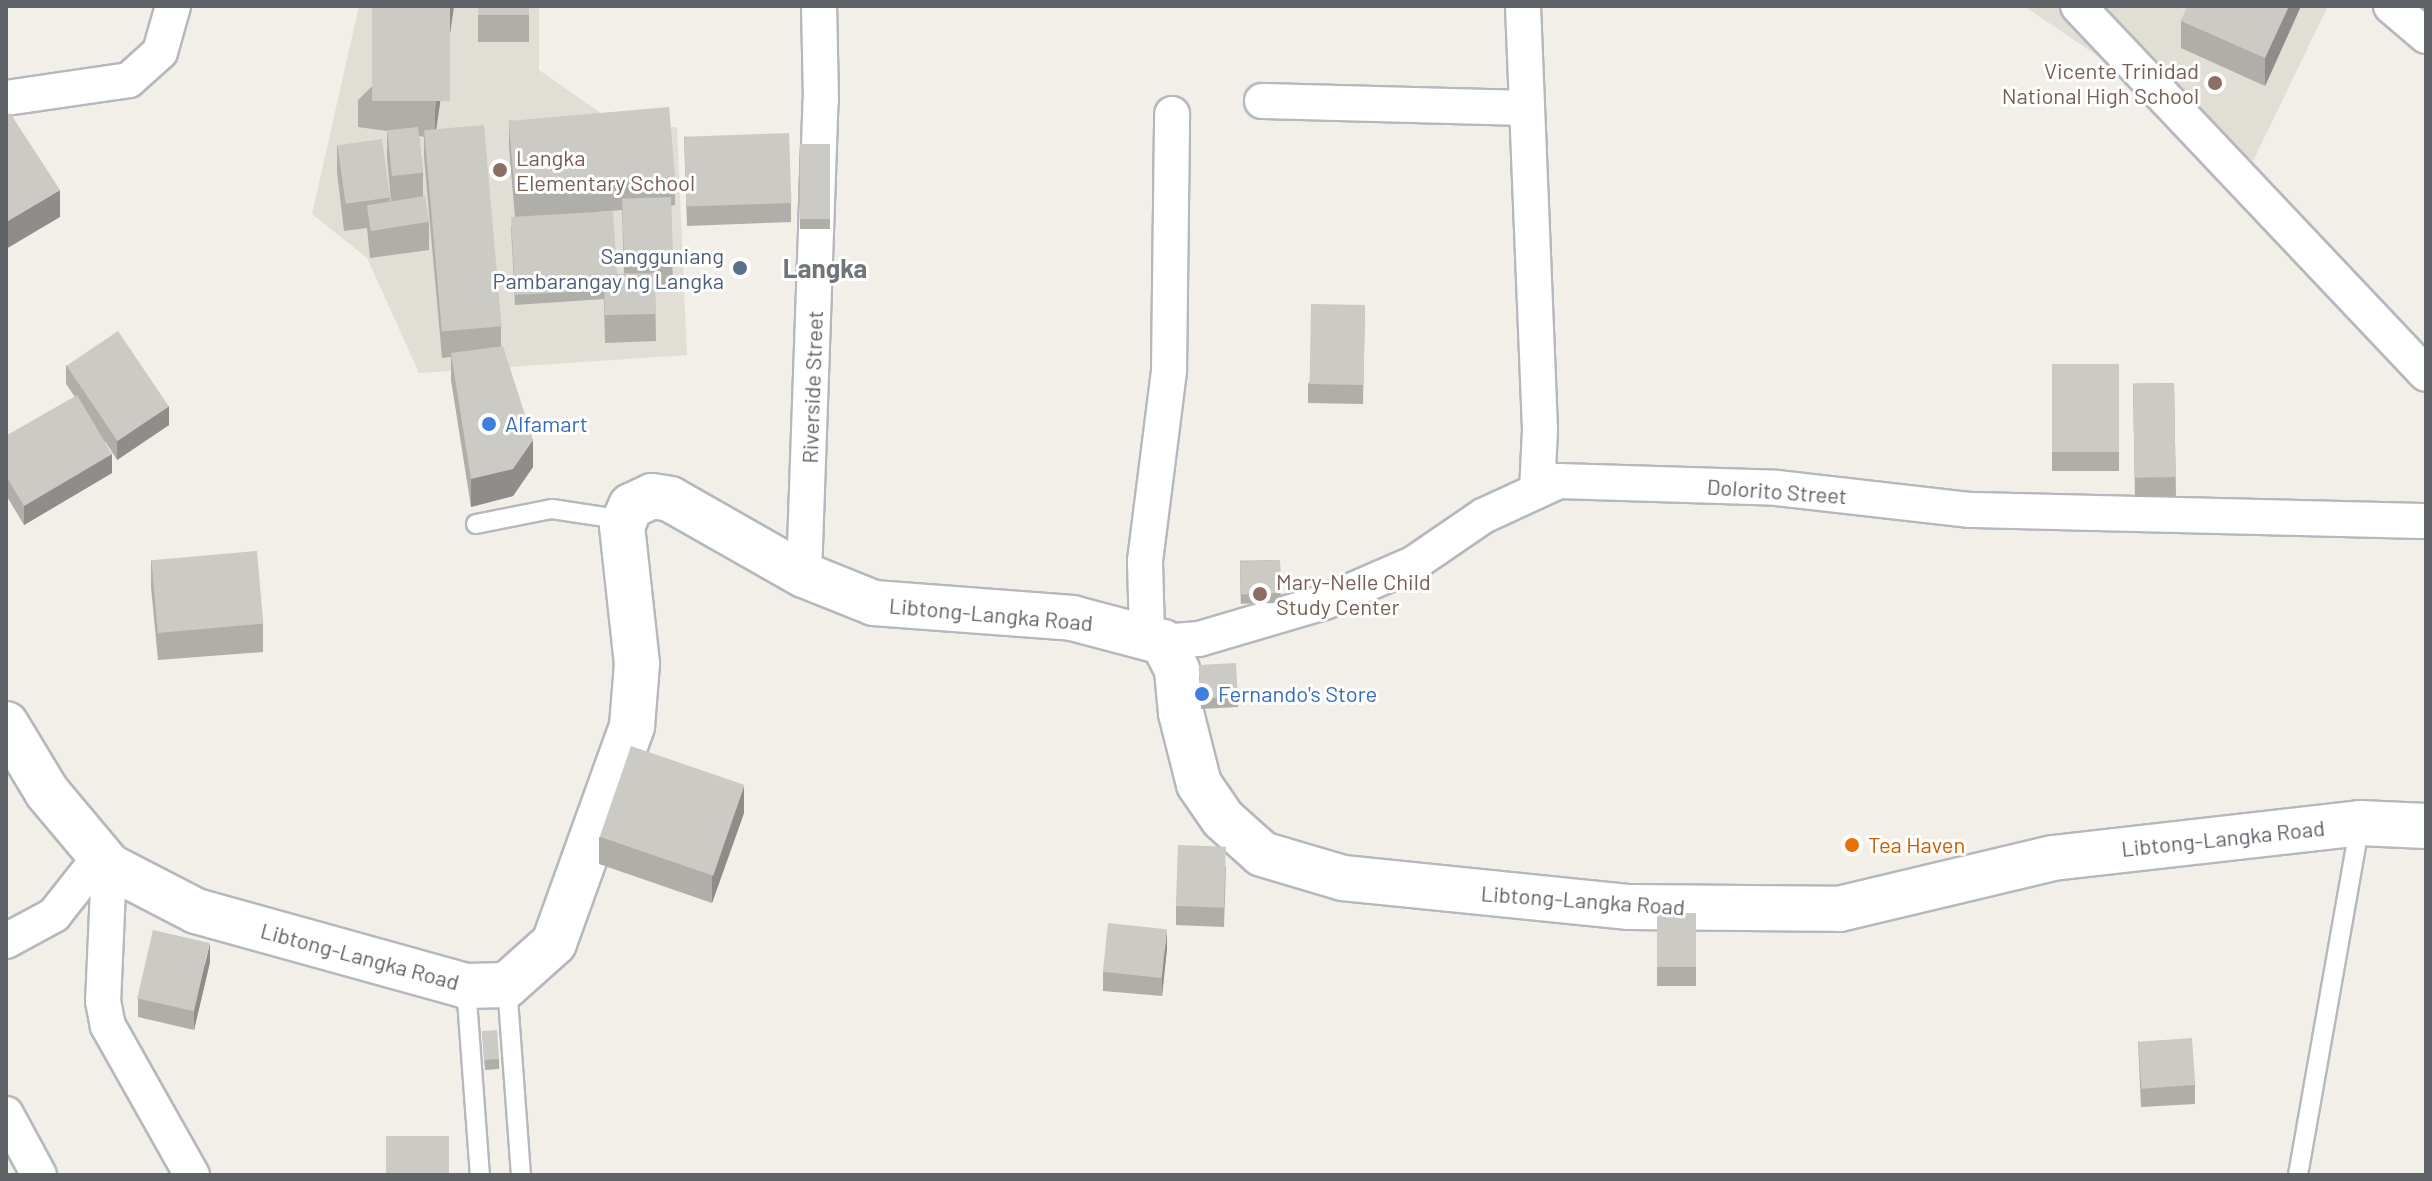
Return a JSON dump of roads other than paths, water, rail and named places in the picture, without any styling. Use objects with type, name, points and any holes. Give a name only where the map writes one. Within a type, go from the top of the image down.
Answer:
[{"type":"main road","name":"Libtong-Langka Road","points":[[625,520],[631,506],[652,496],[670,499],[804,575],[874,603],[1072,618],[1155,638],[1177,670],[1181,713],[1199,784],[1223,819],[1262,854],[1343,878],[1630,907],[1839,909],[2053,858],[2360,823],[2426,826]]},
{"type":"main road","points":[[487,986],[554,943],[632,726],[637,664],[622,546],[625,520]]},
{"type":"main road","name":"Libtong-Langka Road","points":[[6,724],[47,792],[104,862],[196,911],[487,986]]},
{"type":"street","name":"Riverside Street","points":[[804,575],[821,100],[819,6]]},
{"type":"street","points":[[1523,6],[1540,430],[1537,491]]},
{"type":"street","points":[[2078,6],[2426,374]]},
{"type":"street","points":[[6,98],[129,80],[160,52],[176,7]]},
{"type":"street","points":[[1262,101],[1527,108]]},
{"type":"street","points":[[1155,638],[1145,561],[1169,370],[1172,114]]},
{"type":"street","name":"Dolorito Street","points":[[1155,638],[1199,639],[1325,602],[1413,564],[1483,516],[1559,481],[1730,487],[1986,511],[2426,521]]},
{"type":"street","points":[[6,941],[54,915],[104,862]]},
{"type":"street","points":[[104,862],[103,1001],[108,1026],[192,1175]]},
{"type":"street","points":[[6,1114],[39,1175]]},
{"type":"lane","points":[[476,524],[552,509],[625,520]]},
{"type":"lane","points":[[2298,1175],[2360,823]]},
{"type":"lane","points":[[480,1175],[487,986]]},
{"type":"lane","points":[[487,986],[521,1175]]},
{"type":"place","name":"Vicente Trinidad National High School","points":[[2215,83]]},
{"type":"place","name":"Langka Elementary School","points":[[500,170]]},
{"type":"place","name":"Sangguniang Pambarangay ng Langka","points":[[740,268]]},
{"type":"place","name":"Alfamart","points":[[489,424]]},
{"type":"place","name":"Mary-Nelle Child Study Center","points":[[1260,594]]},
{"type":"place","name":"Fernando's Store","points":[[1202,694]]},
{"type":"place","name":"Tea Haven","points":[[1852,845]]},
{"type":"district","name":"Langka","points":[[825,268]]}]
